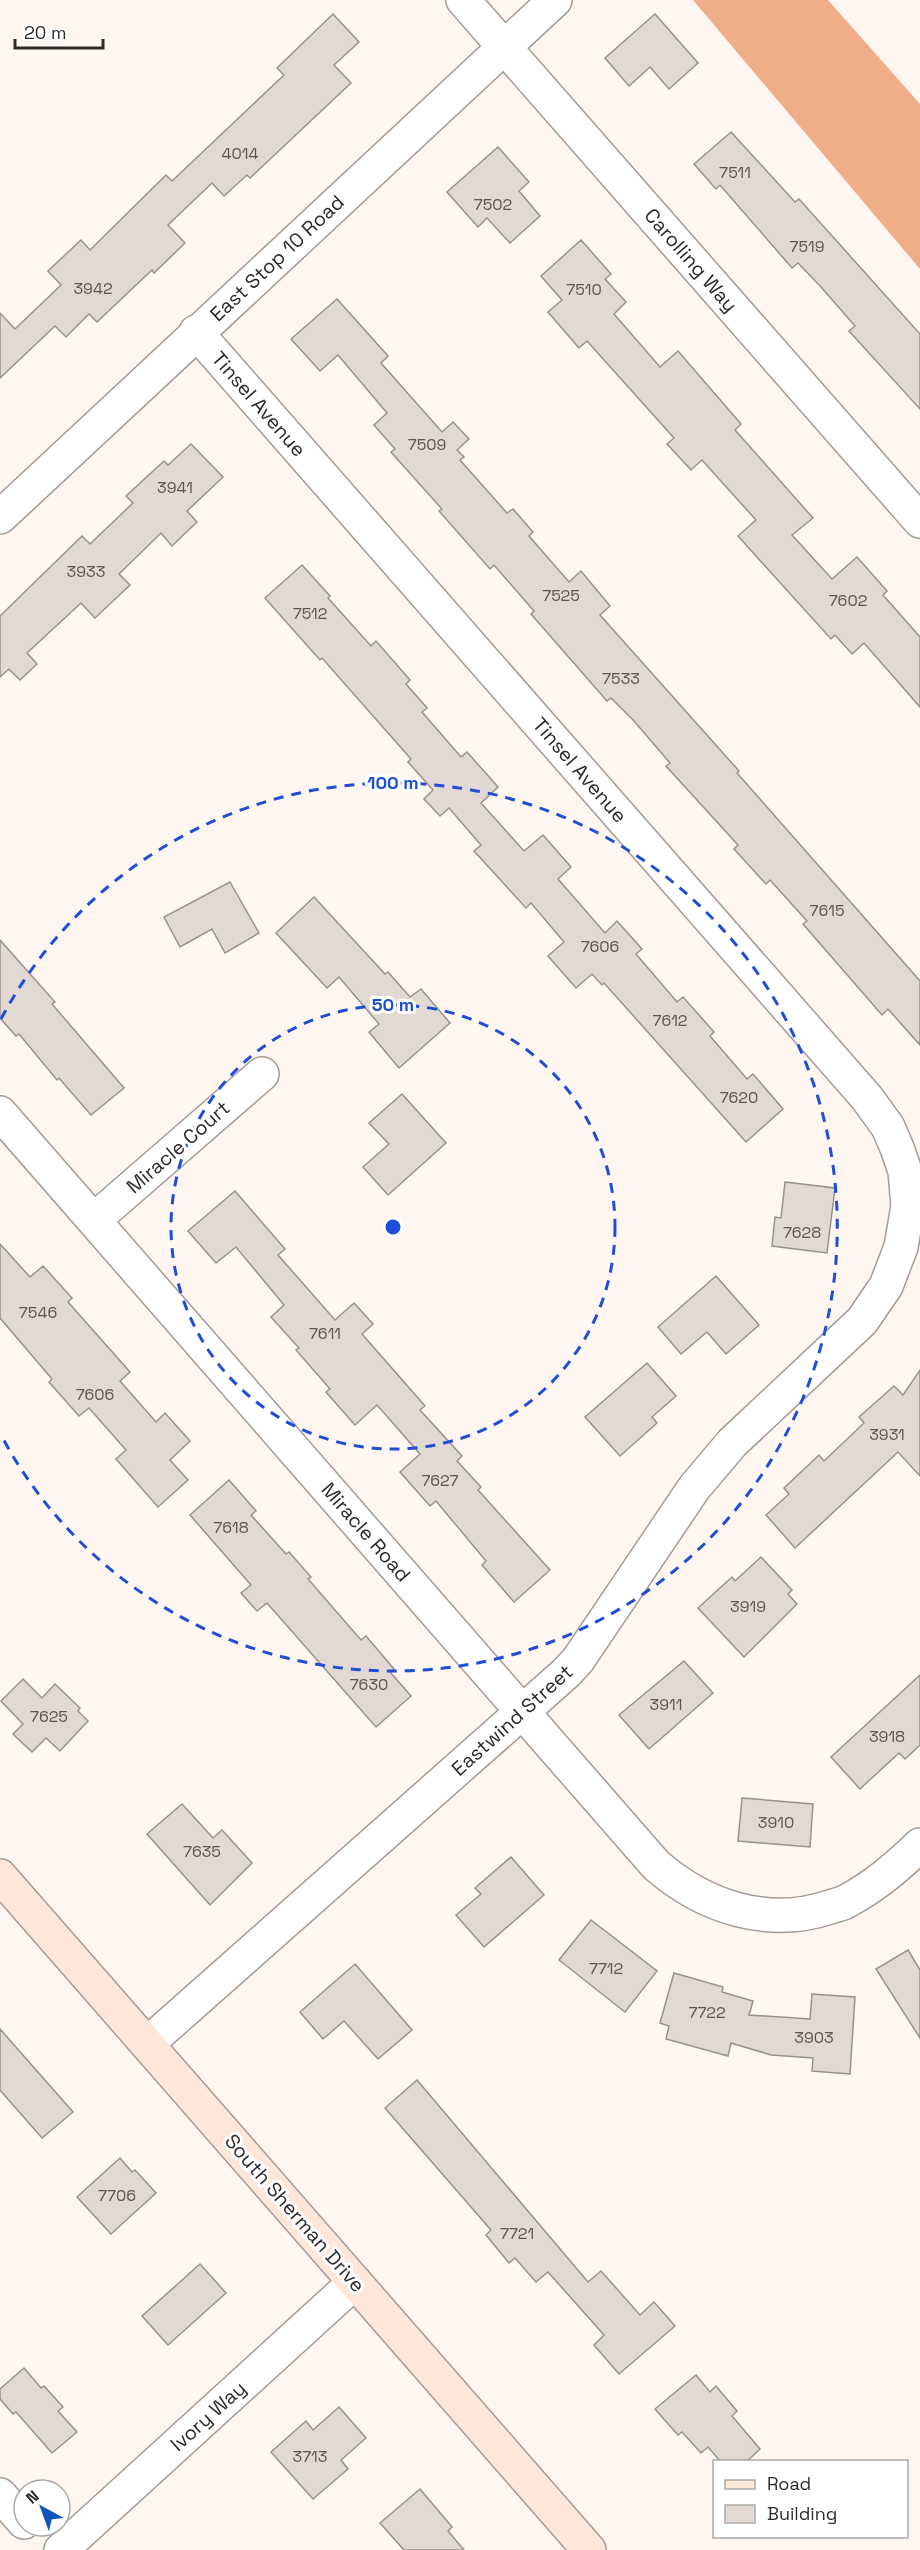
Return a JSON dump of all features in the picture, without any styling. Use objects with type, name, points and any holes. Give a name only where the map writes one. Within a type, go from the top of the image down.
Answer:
[{"type":"street","name":"Carolling Way","points":[[463,0],[920,521]]},
{"type":"street","name":"East Stop 10 Road","points":[[0,517],[555,0]]},
{"type":"street","name":"Tinsel Avenue","points":[[196,332],[874,1107],[893,1137],[904,1171],[908,1206],[904,1233]]},
{"type":"street","name":"Miracle Court","points":[[93,1220],[262,1074]]},
{"type":"street","name":"Miracle Road","points":[[0,1113],[656,1865],[673,1880],[702,1898],[723,1907],[772,1915],[817,1912],[845,1902],[883,1879],[920,1845]]},
{"type":"street","name":"Eastwind Street","points":[[147,2044],[578,1660],[694,1488],[710,1468],[732,1443],[862,1321],[886,1286],[904,1233]]},
{"type":"street","name":"South Sherman Drive","points":[[0,1876],[589,2550]]},
{"type":"street","name":"Ivory Way","points":[[61,2550],[355,2282]]},
{"type":"street","points":[[0,2495],[12,2508]]},
{"type":"street","points":[[38,2538],[48,2550]]},
{"type":"shaded area","points":[[693,0],[828,0],[920,104],[920,269]]},
{"type":"building","points":[[333,14],[359,42],[334,65],[351,83],[250,178],[247,175],[224,196],[212,183],[168,225],[185,243],[154,273],[152,270],[97,322],[89,314],[66,337],[55,326],[0,378],[0,313],[15,329],[61,285],[48,271],[81,240],[90,250],[166,175],[172,181],[284,75],[277,68]]},
{"type":"building","points":[[655,14],[698,63],[669,89],[650,67],[629,86],[605,58]]},
{"type":"building","points":[[731,132],[795,202],[799,199],[920,334],[920,409],[849,331],[855,326],[821,287],[798,263],[792,268],[720,185],[716,189],[694,164]]},
{"type":"building","points":[[498,147],[529,182],[519,191],[540,216],[510,243],[487,218],[478,227],[447,192]]},
{"type":"building","points":[[581,240],[611,274],[605,279],[626,302],[614,314],[660,367],[678,351],[741,424],[735,430],[813,518],[792,535],[832,579],[857,557],[887,591],[883,595],[920,637],[920,707],[864,643],[852,654],[835,635],[831,639],[738,536],[756,520],[702,460],[691,470],[667,444],[674,438],[587,341],[579,348],[548,312],[562,300],[541,276]]},
{"type":"building","points":[[337,299],[388,356],[381,363],[442,432],[453,422],[469,439],[457,450],[464,457],[460,460],[507,513],[513,509],[533,532],[529,536],[569,582],[581,571],[610,606],[600,615],[739,771],[737,773],[920,981],[920,1045],[888,1009],[882,1015],[803,924],[807,921],[770,880],[766,884],[734,849],[738,845],[666,766],[670,763],[634,721],[611,698],[607,701],[531,614],[534,611],[494,565],[490,569],[439,511],[442,509],[391,452],[395,449],[374,425],[387,413],[338,355],[320,371],[291,339]]},
{"type":"building","points":[[191,444],[223,477],[187,511],[197,522],[172,546],[161,533],[119,574],[130,585],[95,618],[81,603],[27,653],[37,664],[20,680],[9,669],[0,677],[0,616],[82,536],[90,544],[133,503],[126,496],[164,461],[168,465]]},
{"type":"building","points":[[302,565],[371,646],[376,641],[410,680],[406,684],[427,708],[422,712],[461,757],[467,752],[498,787],[481,803],[524,851],[543,835],[571,867],[558,879],[605,933],[617,921],[642,949],[636,954],[677,1002],[683,997],[714,1032],[710,1036],[747,1079],[753,1074],[783,1109],[746,1142],[604,983],[602,985],[592,974],[576,988],[548,956],[564,942],[531,903],[526,908],[474,851],[481,845],[449,808],[440,816],[424,799],[433,790],[408,762],[411,759],[322,658],[320,660],[265,598]]},
{"type":"building","points":[[230,882],[259,933],[225,953],[212,929],[180,947],[164,917]]},
{"type":"building","points":[[314,897],[385,974],[388,972],[410,997],[421,989],[450,1023],[399,1068],[369,1032],[379,1024],[339,977],[327,988],[276,933]]},
{"type":"building","points":[[0,940],[55,1002],[52,1004],[124,1088],[91,1115],[59,1078],[57,1080],[19,1034],[16,1036],[0,1018]]},
{"type":"building","points":[[402,1094],[446,1143],[388,1195],[363,1167],[389,1144],[369,1123]]},
{"type":"building","points":[[785,1182],[835,1188],[827,1253],[772,1246],[775,1217],[781,1218]]},
{"type":"building","points":[[235,1191],[285,1249],[278,1255],[335,1320],[354,1303],[373,1324],[362,1334],[425,1406],[420,1410],[462,1456],[457,1461],[481,1487],[478,1490],[550,1570],[514,1602],[482,1565],[486,1561],[436,1501],[430,1506],[400,1472],[420,1454],[377,1405],[355,1425],[326,1392],[330,1389],[296,1350],[299,1348],[271,1317],[284,1305],[236,1247],[216,1263],[188,1231]]},
{"type":"building","points":[[0,1244],[30,1277],[43,1266],[72,1298],[68,1302],[130,1372],[120,1381],[156,1422],[165,1413],[190,1441],[170,1460],[188,1480],[158,1507],[116,1459],[126,1450],[89,1408],[79,1416],[49,1382],[52,1379],[0,1318]]},
{"type":"building","points":[[716,1276],[759,1325],[726,1354],[707,1332],[681,1354],[658,1327]]},
{"type":"building","points":[[647,1363],[676,1396],[652,1417],[657,1423],[620,1456],[585,1417]]},
{"type":"building","points":[[920,1370],[920,1476],[898,1452],[795,1548],[766,1515],[789,1494],[784,1488],[819,1455],[824,1461],[864,1423],[859,1417],[894,1386],[903,1395]]},
{"type":"building","points":[[229,1480],[256,1511],[251,1515],[286,1554],[289,1552],[311,1577],[308,1579],[361,1640],[366,1636],[394,1669],[390,1672],[411,1696],[376,1727],[267,1603],[257,1611],[241,1593],[251,1585],[190,1515]]},
{"type":"building","points":[[761,1557],[792,1590],[788,1594],[797,1604],[744,1657],[698,1608],[732,1577],[735,1581]]},
{"type":"building","points":[[684,1661],[713,1693],[649,1749],[619,1715]]},
{"type":"building","points":[[920,1675],[920,1745],[905,1759],[899,1753],[860,1789],[831,1757]]},
{"type":"building","points":[[23,1679],[42,1698],[55,1684],[80,1708],[78,1711],[88,1721],[60,1751],[46,1738],[32,1752],[13,1734],[23,1724],[1,1701]]},
{"type":"building","points":[[742,1798],[813,1804],[810,1847],[738,1841]]},
{"type":"building","points":[[182,1804],[213,1838],[222,1830],[252,1863],[210,1905],[147,1834]]},
{"type":"building","points":[[511,1857],[544,1895],[484,1947],[456,1915],[481,1894],[475,1888]]},
{"type":"building","points":[[591,1920],[657,1971],[625,2012],[559,1960]]},
{"type":"building","points":[[908,1950],[920,1970],[920,2038],[876,1969]]},
{"type":"building","points":[[355,1964],[412,2030],[378,2059],[344,2021],[323,2039],[300,2012]]},
{"type":"building","points":[[674,1973],[723,1987],[722,1992],[753,2001],[749,2015],[810,2019],[812,1994],[855,1997],[850,2074],[812,2071],[813,2058],[771,2055],[731,2043],[728,2056],[666,2039],[669,2026],[660,2023]]},
{"type":"building","points":[[0,2029],[73,2112],[42,2138],[0,2090]]},
{"type":"building","points":[[417,2080],[588,2282],[601,2271],[640,2315],[654,2302],[675,2326],[619,2374],[594,2345],[604,2335],[548,2272],[536,2282],[515,2258],[509,2263],[486,2235],[491,2230],[385,2108]]},
{"type":"building","points":[[120,2158],[132,2172],[135,2170],[156,2193],[111,2234],[77,2197]]},
{"type":"building","points":[[200,2264],[226,2293],[168,2345],[142,2316]]},
{"type":"building","points":[[24,2368],[41,2388],[44,2386],[63,2407],[58,2411],[77,2432],[52,2453],[16,2412],[13,2414],[0,2399],[0,2389]]},
{"type":"building","points":[[696,2375],[710,2392],[716,2386],[737,2411],[732,2416],[760,2449],[748,2460],[719,2460],[708,2447],[701,2453],[682,2432],[678,2435],[655,2409]]},
{"type":"building","points":[[339,2407],[366,2438],[341,2460],[348,2469],[313,2499],[271,2452],[306,2421],[313,2430]]},
{"type":"building","points":[[420,2489],[452,2527],[448,2531],[464,2550],[404,2550],[380,2523]]}]
